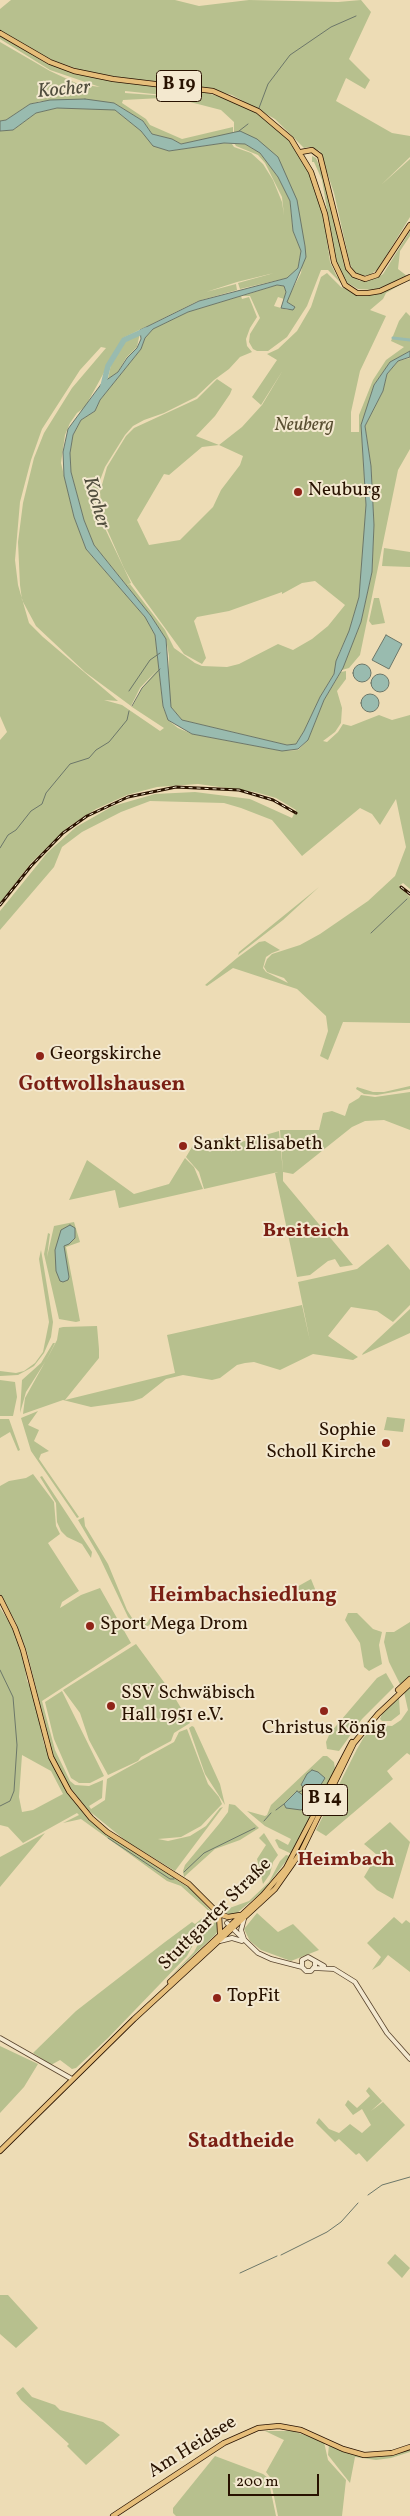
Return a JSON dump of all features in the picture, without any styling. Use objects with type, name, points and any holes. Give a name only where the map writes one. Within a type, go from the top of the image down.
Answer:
[{"type":"main road","name":"B 19","points":[[0,34],[23,48],[63,67],[113,79],[191,88],[222,94],[249,106],[267,117],[286,133],[301,152],[317,186],[326,214],[334,262],[345,285],[358,292],[368,293],[380,291],[410,277]]},
{"type":"main road","points":[[301,152],[312,150],[320,156],[348,268],[354,275],[365,279],[376,276],[410,226]]},
{"type":"main road","points":[[0,1598],[15,1628],[23,1650],[51,1757],[69,1791],[107,1832],[189,1884],[229,1926]]},
{"type":"main road","name":"Stuttgarter Straße","points":[[243,1917],[291,1861],[338,1766],[358,1733],[410,1679]]},
{"type":"main road","name":"Stuttgarter Straße","points":[[0,2151],[220,1934],[275,1889],[294,1863],[354,1743],[378,1714],[410,1684]]},
{"type":"main road","points":[[220,1915],[243,1917]]},
{"type":"main road","points":[[220,1915],[220,1934]]},
{"type":"main road","name":"Stuttgarter Straße","points":[[134,2019],[219,1941],[229,1926]]},
{"type":"main road","name":"Am Heidsee","points":[[113,2516],[232,2438],[258,2428],[279,2426],[300,2430],[343,2449],[364,2454],[392,2453],[410,2447]]},
{"type":"street","points":[[243,1917],[241,1930],[244,1942]]},
{"type":"street","points":[[229,1926],[244,1942],[264,1956],[302,1967],[309,1971],[314,1968],[326,1967]]},
{"type":"street","points":[[219,1941],[232,1938],[244,1942]]},
{"type":"street","points":[[292,1964],[310,1957],[315,1962],[341,1972],[355,1982],[387,2032],[410,2059]]},
{"type":"street","points":[[302,1967],[303,1959]]},
{"type":"street","points":[[314,1968],[315,1962]]},
{"type":"street","points":[[0,2038],[72,2079]]},
{"type":"green space","points":[[11,0],[175,0],[199,6],[249,0],[338,2],[361,0],[371,12],[349,59],[370,80],[365,89],[346,78],[336,101],[392,133],[410,136],[410,157],[381,185],[410,159],[410,217],[378,269],[370,275],[361,276],[354,272],[350,264],[334,193],[320,151],[309,147],[304,148],[275,119],[232,95],[187,84],[130,79],[83,71],[47,58],[0,31],[0,9]]},
{"type":"green space","points":[[0,36],[42,60],[81,75],[112,81],[197,90],[234,101],[257,113],[285,135],[309,171],[323,212],[330,262],[343,285],[328,270],[321,270],[307,306],[287,337],[268,351],[253,349],[249,342],[250,334],[260,318],[250,296],[242,296],[277,285],[284,286],[286,292],[284,299],[278,297],[274,306],[288,310],[295,307],[286,302],[301,273],[305,246],[278,157],[240,132],[234,132],[234,122],[221,110],[163,95],[125,91],[125,93],[162,96],[162,98],[123,100],[122,103],[146,119],[150,125],[182,139],[233,127],[233,133],[181,144],[172,139],[152,134],[143,121],[114,103],[41,101],[30,104],[6,120],[0,121],[0,42],[50,71],[78,84],[100,87],[50,70],[0,39]]},
{"type":"green space","points":[[91,107],[115,110],[141,131],[154,146],[169,151],[224,143],[232,144],[234,147],[251,153],[263,164],[273,180],[282,202],[284,215],[282,197],[265,163],[258,155],[236,146],[234,143],[245,144],[260,153],[278,177],[290,201],[293,231],[301,251],[298,268],[287,278],[240,289],[238,283],[274,273],[237,282],[206,292],[236,284],[237,290],[198,301],[123,338],[85,407],[77,413],[70,423],[65,435],[61,463],[74,517],[86,549],[145,617],[155,635],[163,707],[168,720],[178,728],[192,734],[282,751],[298,750],[308,740],[324,700],[341,672],[346,671],[346,679],[337,691],[342,708],[341,723],[335,732],[323,741],[327,742],[338,732],[343,724],[351,726],[379,715],[392,720],[410,715],[410,889],[403,883],[399,886],[410,897],[410,1023],[343,1022],[328,1060],[320,1056],[328,1031],[326,1016],[297,989],[233,968],[207,986],[205,985],[237,958],[259,942],[265,941],[280,950],[272,953],[266,957],[263,968],[266,972],[288,983],[284,978],[267,972],[264,967],[267,959],[272,954],[300,945],[320,934],[368,901],[395,876],[406,847],[396,799],[380,825],[372,814],[360,808],[302,856],[272,820],[241,808],[224,803],[150,801],[121,812],[82,832],[62,847],[54,867],[0,930],[0,911],[47,853],[76,827],[113,806],[155,794],[195,792],[250,799],[292,818],[296,810],[276,798],[255,792],[198,784],[157,787],[127,795],[96,809],[68,827],[31,863],[0,903],[0,740],[7,732],[0,716],[0,131],[13,130],[36,113],[57,108]],"holes":[[[101,347],[106,348],[72,388],[44,433],[34,458],[23,503],[18,542],[22,598],[18,585],[15,560],[20,502],[31,460],[42,429],[80,370]],[[23,601],[36,626],[85,672],[131,706],[140,688],[157,670],[142,688],[132,707],[164,728],[160,731],[122,705],[104,700],[118,701],[29,623]]]},
{"type":"green space","points":[[312,156],[316,158],[327,185],[344,265],[350,275],[360,281],[377,278],[383,274],[410,231],[410,236],[400,251],[398,269],[407,276],[375,290],[358,289],[346,282],[336,262],[322,180],[314,162],[312,162]]},
{"type":"green space","name":"Neuberg","points":[[327,273],[341,287],[363,295],[386,291],[410,279],[386,293],[383,299],[370,310],[386,316],[360,371],[351,412],[351,432],[359,432],[359,415],[373,380],[386,360],[404,347],[391,341],[399,321],[406,312],[410,316],[410,351],[390,362],[374,385],[361,426],[366,505],[359,597],[349,632],[339,653],[334,674],[296,744],[287,745],[182,720],[171,707],[168,682],[169,656],[166,639],[151,616],[94,545],[84,520],[71,472],[70,453],[73,435],[81,420],[95,411],[100,400],[141,349],[145,338],[153,329],[188,312],[241,296],[242,299],[249,297],[257,317],[246,339],[247,346],[252,352],[240,357],[196,397],[133,426],[125,435],[105,467],[99,483],[100,518],[131,583],[127,585],[130,584],[165,630],[174,648],[195,663],[202,666],[227,667],[239,664],[278,644],[293,650],[312,639],[328,626],[345,605],[315,581],[302,583],[282,594],[282,592],[229,611],[197,617],[194,621],[206,658],[202,664],[184,654],[133,584],[102,518],[100,492],[107,467],[126,436],[134,428],[197,399],[217,379],[232,389],[215,416],[196,436],[219,445],[242,427],[262,405],[283,370],[261,405],[252,397],[277,360],[267,354],[278,349],[297,331],[311,307],[321,277]],"holes":[[[219,445],[243,456],[240,465],[221,490],[213,507],[180,540],[149,545],[137,520],[164,474],[169,475],[202,447]]]},
{"type":"green space","points":[[140,333],[137,347],[126,358],[118,372],[108,379],[111,364],[125,342]]},
{"type":"green space","points":[[410,358],[410,449],[398,470],[360,655],[349,668],[342,670],[361,622],[372,572],[374,525],[371,466],[365,426],[383,391],[387,374],[398,361]]},
{"type":"green space","points":[[384,548],[410,552],[410,567],[382,566]]},
{"type":"green space","points":[[374,598],[379,598],[385,623],[372,625],[369,621]]},
{"type":"green space","points":[[319,887],[283,920],[238,955],[239,952]]},
{"type":"green space","points":[[410,1086],[410,1089],[377,1095],[364,1094],[356,1089],[357,1087],[373,1092],[384,1092]]},
{"type":"green space","points":[[410,1092],[410,1130],[384,1120],[365,1121],[352,1127],[293,1174],[283,1172],[280,1130],[319,1130],[323,1113],[332,1111],[345,1116],[349,1104],[361,1095],[375,1097]]},
{"type":"green space","points":[[279,1131],[283,1181],[353,1265],[340,1267],[335,1259],[328,1261],[310,1275],[297,1277],[275,1173],[278,1172],[204,1189],[199,1172],[186,1157],[195,1142],[205,1149],[216,1138],[240,1138],[241,1142]]},
{"type":"green space","points":[[185,1158],[194,1167],[203,1189],[119,1208],[115,1190],[69,1200],[87,1160],[134,1194],[169,1184]]},
{"type":"green space","points":[[74,1222],[80,1242],[66,1247],[80,1321],[76,1322],[59,1319],[44,1254],[48,1233],[50,1234],[47,1257],[54,1226]]},
{"type":"green space","points":[[388,1244],[410,1270],[410,1305],[393,1322],[377,1311],[351,1307],[328,1336],[358,1357],[353,1360],[313,1354],[280,1370],[254,1362],[245,1363],[237,1365],[220,1378],[212,1380],[183,1375],[166,1379],[142,1398],[133,1401],[91,1407],[63,1400],[23,1414],[25,1398],[45,1362],[26,1392],[20,1413],[22,1380],[41,1363],[53,1343],[55,1343],[46,1361],[57,1340],[59,1328],[97,1326],[99,1349],[99,1358],[65,1400],[175,1373],[167,1335],[302,1305],[310,1341],[298,1282],[357,1269]]},
{"type":"green space","points":[[41,1250],[53,1322],[51,1337],[44,1353],[34,1366],[18,1375],[0,1376],[0,1371],[16,1373],[24,1371],[35,1363],[43,1352],[49,1322],[39,1259]]},
{"type":"green space","points":[[410,1309],[410,1333],[362,1355],[363,1353]]},
{"type":"green space","points":[[0,1380],[15,1382],[17,1397],[13,1416],[0,1416]]},
{"type":"green space","points":[[38,1411],[28,1425],[39,1430],[34,1441],[49,1451],[41,1454],[39,1459],[79,1517],[77,1518],[31,1451],[21,1418]]},
{"type":"green space","points":[[387,1417],[405,1419],[403,1432],[384,1430]]},
{"type":"green space","points":[[0,1419],[9,1419],[20,1450],[18,1451],[10,1432],[0,1438]]},
{"type":"green space","points":[[33,1474],[54,1502],[56,1526],[60,1534],[48,1543],[79,1591],[62,1602],[60,1608],[81,1595],[100,1588],[131,1643],[42,1701],[55,1750],[70,1781],[75,1785],[89,1786],[103,1780],[102,1798],[89,1806],[91,1809],[105,1800],[107,1779],[174,1742],[179,1732],[187,1729],[208,1784],[219,1797],[222,1804],[201,1826],[181,1837],[158,1839],[168,1841],[190,1836],[206,1826],[220,1808],[223,1807],[175,1871],[126,1841],[88,1810],[69,1786],[53,1755],[27,1652],[15,1621],[0,1594],[0,1486],[9,1481],[26,1478]]},
{"type":"green space","points":[[42,1476],[92,1552],[91,1558],[82,1544],[67,1537],[61,1531],[57,1522],[56,1503],[40,1477]]},
{"type":"green space","points":[[84,1517],[85,1526],[108,1564],[127,1610],[132,1618],[140,1623],[146,1624],[151,1617],[151,1623],[148,1626],[135,1624],[128,1617],[99,1556],[78,1520]]},
{"type":"green space","points":[[311,1579],[317,1594],[305,1597],[295,1588]]},
{"type":"green space","points":[[0,1608],[16,1632],[44,1744],[71,1798],[102,1830],[192,1890],[216,1917],[201,1930],[187,1956],[108,2038],[76,2068],[72,2069],[60,2060],[51,2065],[33,2053],[76,2011],[192,1922],[195,1924],[210,1912],[181,1886],[167,1881],[81,1819],[63,1823],[79,1815],[77,1813],[23,1843],[8,1827],[0,1825]],"holes":[[[22,1755],[51,1771],[63,1794],[33,1810],[22,1812],[19,1797]]]},
{"type":"green space","points":[[348,1613],[357,1613],[373,1629],[382,1632],[379,1645],[382,1664],[369,1671],[364,1667],[360,1643],[345,1620]]},
{"type":"green space","points":[[410,1622],[410,1678],[401,1686],[389,1662],[384,1642],[386,1632],[394,1632]]},
{"type":"green space","name":"SSV Schwäbisch Hall 1951 e.V.","points":[[136,1644],[172,1693],[190,1723],[174,1733],[171,1741],[141,1757],[138,1761],[108,1775],[89,1740],[80,1713],[63,1690]]},
{"type":"green space","points":[[386,1673],[394,1687],[362,1719],[339,1751],[327,1749],[326,1742],[330,1733],[377,1678]]},
{"type":"green space","points":[[410,1686],[410,1755],[407,1753],[387,1771],[393,1779],[326,1836],[316,1830],[364,1737],[377,1725],[392,1726],[401,1720],[408,1710],[404,1692]]},
{"type":"green space","points":[[62,1691],[104,1776],[90,1783],[79,1783],[71,1778],[54,1739],[45,1702]]},
{"type":"green space","points":[[399,1698],[400,1714],[391,1721],[382,1721],[380,1719],[382,1714]]},
{"type":"green space","points":[[192,1726],[220,1784],[225,1805],[205,1774],[189,1728]]},
{"type":"green space","points":[[323,1756],[327,1756],[334,1762],[335,1769],[292,1854],[279,1848],[275,1840],[277,1839],[288,1845],[291,1839],[265,1826],[247,1811],[267,1815],[271,1805]]},
{"type":"green space","points":[[229,1804],[235,1805],[259,1828],[240,1840],[215,1849],[184,1877],[185,1865],[228,1812]]},
{"type":"green space","points":[[390,1822],[410,1842],[393,1899],[377,1890],[364,1877],[377,1855],[364,1844]]},
{"type":"green space","points":[[45,1833],[0,1887],[0,1857]]},
{"type":"green space","points":[[264,1833],[278,1855],[273,1862],[270,1874],[263,1884],[257,1859],[266,1845],[259,1838]]},
{"type":"green space","points":[[286,1855],[290,1856],[262,1892],[237,1913],[232,1915],[224,1913],[224,1910],[249,1901],[269,1882],[280,1861]]},
{"type":"green space","points":[[257,1913],[278,1932],[293,1924],[319,1950],[291,1961],[261,1950],[250,1941],[244,1929]]},
{"type":"green space","points":[[394,1917],[402,1924],[406,1920],[410,1923],[410,1972],[388,1955],[380,1965],[372,1970],[381,1957],[367,1943]]},
{"type":"green space","points":[[217,1920],[218,1931],[215,1935],[171,1976],[194,1952],[205,1931]]},
{"type":"green space","points":[[0,2046],[38,2064],[24,2087],[0,2113]]},
{"type":"green space","points":[[369,2087],[382,2101],[371,2111],[383,2102],[405,2125],[367,2162],[359,2153],[356,2155],[339,2139],[335,2142],[316,2123],[319,2118],[329,2129],[339,2133],[350,2124],[362,2133],[371,2125],[362,2109],[353,2115],[345,2105],[348,2100],[357,2108],[370,2096],[366,2091]]},
{"type":"green space","points":[[395,2254],[410,2268],[402,2278],[387,2263]]},
{"type":"green space","points":[[0,2295],[8,2295],[38,2328],[16,2348],[0,2334]]},
{"type":"green space","points":[[23,2387],[32,2397],[55,2405],[60,2410],[103,2422],[120,2435],[86,2465],[67,2446],[69,2444],[21,2400],[16,2393]]},
{"type":"green space","points":[[265,2431],[293,2431],[324,2442],[328,2460],[346,2480],[342,2516],[278,2516],[270,2477],[266,2472],[284,2440]]},
{"type":"green space","points":[[329,2445],[356,2455],[374,2457],[410,2450],[410,2452],[376,2460],[355,2457],[350,2483],[328,2455]]},
{"type":"green space","points":[[215,2456],[263,2474],[268,2478],[276,2516],[176,2516],[173,2513],[173,2508]]},
{"type":"water","points":[[85,99],[114,103],[143,121],[152,134],[172,139],[181,144],[240,131],[257,139],[278,157],[297,200],[305,246],[306,257],[287,302],[295,307],[293,310],[281,308],[286,292],[284,286],[277,285],[188,312],[153,329],[145,338],[141,349],[100,400],[95,411],[81,420],[73,435],[70,453],[71,472],[84,520],[94,545],[151,616],[166,639],[171,707],[182,720],[287,745],[296,744],[334,674],[336,661],[349,631],[359,597],[366,505],[361,425],[374,385],[390,362],[410,351],[410,357],[398,361],[387,374],[383,391],[365,426],[371,466],[374,525],[372,572],[361,622],[343,668],[324,700],[308,740],[298,749],[282,751],[192,734],[168,720],[163,706],[155,635],[145,617],[86,549],[74,517],[64,476],[63,452],[68,429],[102,383],[118,372],[127,358],[137,348],[141,339],[140,330],[199,301],[287,278],[298,268],[301,251],[293,231],[290,201],[278,177],[260,153],[245,144],[224,143],[169,151],[153,146],[141,131],[115,110],[57,108],[36,113],[13,130],[0,131],[0,121],[6,120],[30,104],[50,100]]},
{"type":"water","points":[[386,635],[402,644],[389,669],[372,660]]},
{"type":"water","points":[[362,664],[368,667],[371,673],[368,679],[362,682],[356,679],[353,673],[356,667]]},
{"type":"water","points":[[380,674],[386,677],[389,683],[386,689],[380,692],[374,689],[371,683],[374,677]]},
{"type":"water","points":[[370,694],[376,697],[379,703],[376,709],[370,712],[364,709],[361,703],[364,697]]},
{"type":"water","points":[[70,1225],[75,1228],[75,1238],[64,1246],[69,1277],[68,1280],[63,1282],[60,1281],[56,1271],[55,1250],[61,1230]]},
{"type":"water","points":[[312,1770],[325,1778],[314,1796],[301,1785],[307,1774]]},
{"type":"water","points":[[297,1791],[307,1798],[306,1806],[301,1810],[286,1808],[284,1804]]},
{"type":"waterway","points":[[259,108],[268,84],[290,55],[331,27],[356,16]]},
{"type":"waterway","points":[[239,131],[248,124]]},
{"type":"waterway","points":[[103,386],[108,366],[124,340],[146,330]]},
{"type":"waterway","points":[[393,338],[410,340]]},
{"type":"waterway","points":[[129,691],[150,660],[160,653]]},
{"type":"waterway","points":[[132,706],[142,688],[160,669]]},
{"type":"waterway","points":[[0,848],[8,835],[16,830],[31,811],[42,804],[46,793],[70,764],[89,758],[96,750],[109,742],[127,720],[129,711]]},
{"type":"waterway","points":[[371,933],[407,899]]},
{"type":"waterway","points":[[0,1670],[13,1697],[17,1745],[14,1791],[10,1801],[0,1806]]},
{"type":"waterway","name":"Heimbach","points":[[299,1792],[306,1789]]},
{"type":"waterway","name":"Heimbach","points":[[276,1810],[284,1804]]},
{"type":"waterway","name":"Heimbach","points":[[264,1821],[271,1813]]},
{"type":"waterway","name":"Heimbach","points":[[184,1872],[204,1853],[255,1828]]},
{"type":"waterway","name":"Heimbach","points":[[108,1838],[170,1879],[174,1879]]},
{"type":"waterway","points":[[368,2195],[382,2185],[410,2177]]},
{"type":"waterway","points":[[281,2255],[327,2232],[341,2222],[358,2203]]},
{"type":"waterway","points":[[240,2273],[277,2256]]},
{"type":"railway","points":[[0,905],[31,866],[63,833],[87,816],[128,797],[176,787],[239,790],[273,800],[296,813]]},
{"type":"railway","points":[[401,887],[410,894]]},
{"type":"place","name":"Neuburg","points":[[298,492]]},
{"type":"place","name":"Georgskirche","points":[[40,1056]]},
{"type":"place","name":"Sankt Elisabeth","points":[[183,1146]]},
{"type":"place","name":"Sophie Scholl Kirche","points":[[386,1443]]},
{"type":"place","name":"Sport Mega Drom","points":[[90,1626]]},
{"type":"place","name":"SSV Schwäbisch Hall 1951 e.V.","points":[[111,1706]]},
{"type":"place","name":"Christus König","points":[[324,1711]]},
{"type":"place","name":"TopFit","points":[[217,1998]]},
{"type":"district","name":"Gottwollshausen","points":[[102,1086]]},
{"type":"district","name":"Breiteich","points":[[306,1232]]},
{"type":"district","name":"Heimbachsiedlung","points":[[243,1597]]},
{"type":"district","name":"Heimbach","points":[[346,1861]]},
{"type":"district","name":"Stadtheide","points":[[241,2143]]},
{"type":"water label","name":"Kocher","points":[[64,91]]},
{"type":"water label","name":"Kocher","points":[[95,503]]}]
